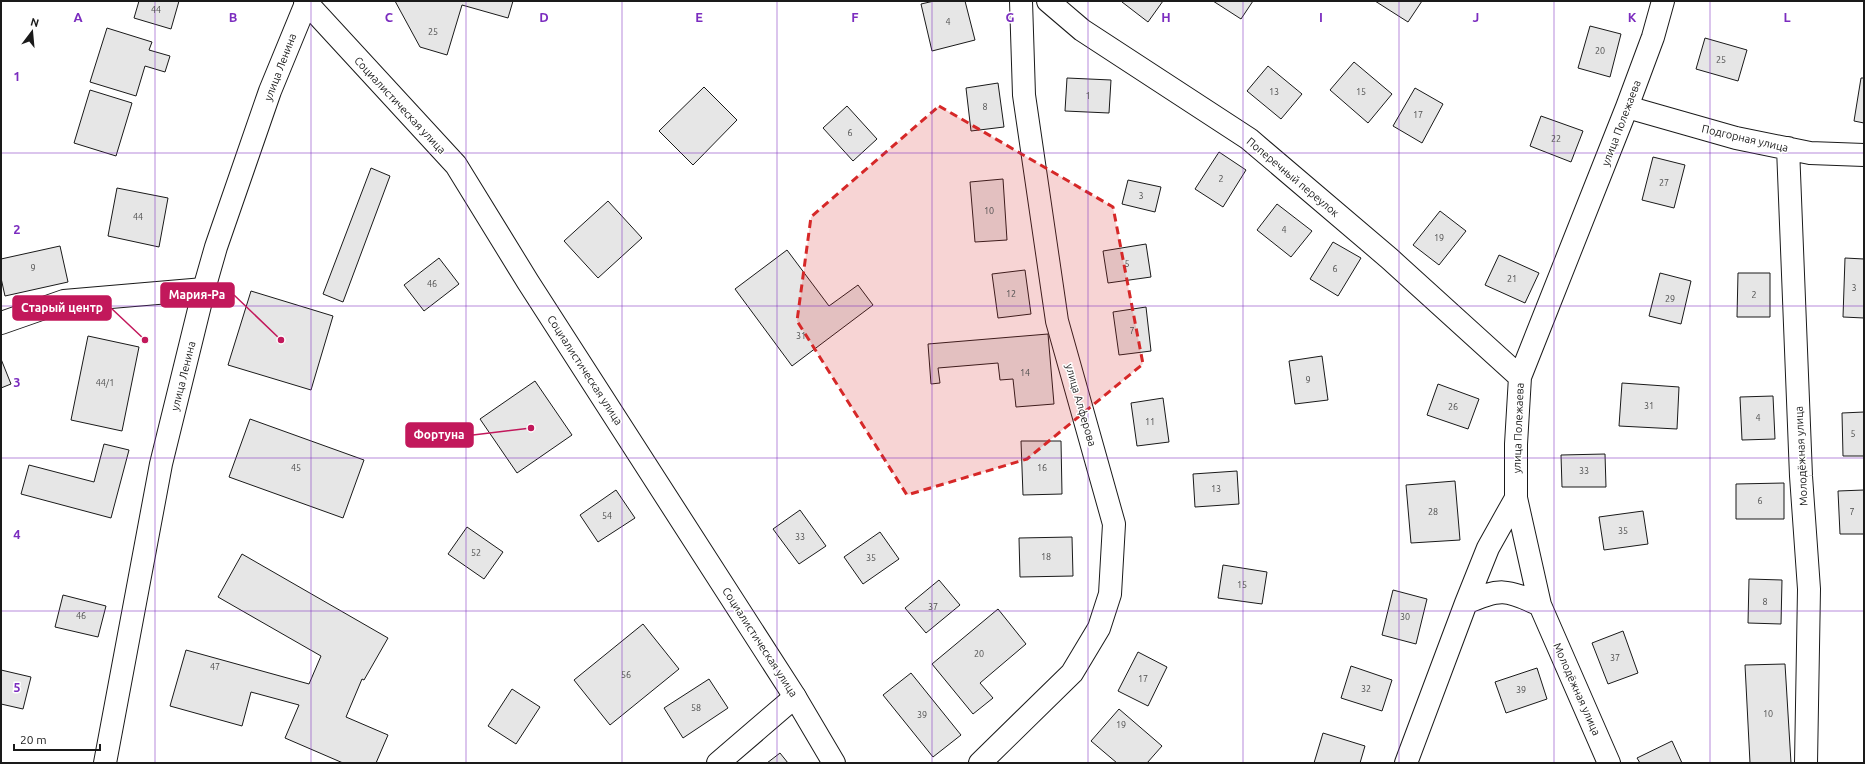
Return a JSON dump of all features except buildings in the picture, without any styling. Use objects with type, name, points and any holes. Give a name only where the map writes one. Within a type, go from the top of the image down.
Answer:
[{"type":"street","name":"улица Ленина","points":[[105,763],[161,464],[204,289],[216,247],[270,91],[306,1]]},
{"type":"street","name":"Социалистическая улица","points":[[306,1],[456,165],[528,282],[795,696],[834,763]]},
{"type":"street","name":"улица Алферова","points":[[980,763],[1072,673],[1099,628],[1110,594],[1113,548],[1114,524],[1057,321],[1024,95],[1022,1]]},
{"type":"street","name":"Поперечный переулок","points":[[1048,1],[1082,30],[1249,138],[1390,259],[1520,377]]},
{"type":"street","name":"улица Полежаева","points":[[1406,763],[1488,548],[1516,498],[1516,444],[1520,377],[1627,107],[1653,37],[1663,1]]},
{"type":"street","name":"Подгорная улица","points":[[1627,107],[1736,138],[1810,153],[1864,155]]},
{"type":"street","name":"Молодёжная улица","points":[[1788,148],[1801,476],[1809,589],[1806,763]]},
{"type":"street","points":[[1,323],[64,301],[204,289]]},
{"type":"street","name":"Молодёжная улица","points":[[1516,498],[1540,605],[1609,763]]},
{"type":"street","points":[[1466,603],[1484,595],[1499,591],[1513,593],[1540,605]]},
{"type":"street","points":[[718,763],[795,696]]},
{"type":"highlighted area","points":[[939,106],[1113,207],[1143,364],[1027,459],[907,495],[797,321],[811,217]]},
{"type":"place","name":"Старый центр","points":[[145,340]]},
{"type":"place","name":"Мария-Ра","points":[[281,340]]},
{"type":"place","name":"Фортуна","points":[[531,428]]}]
